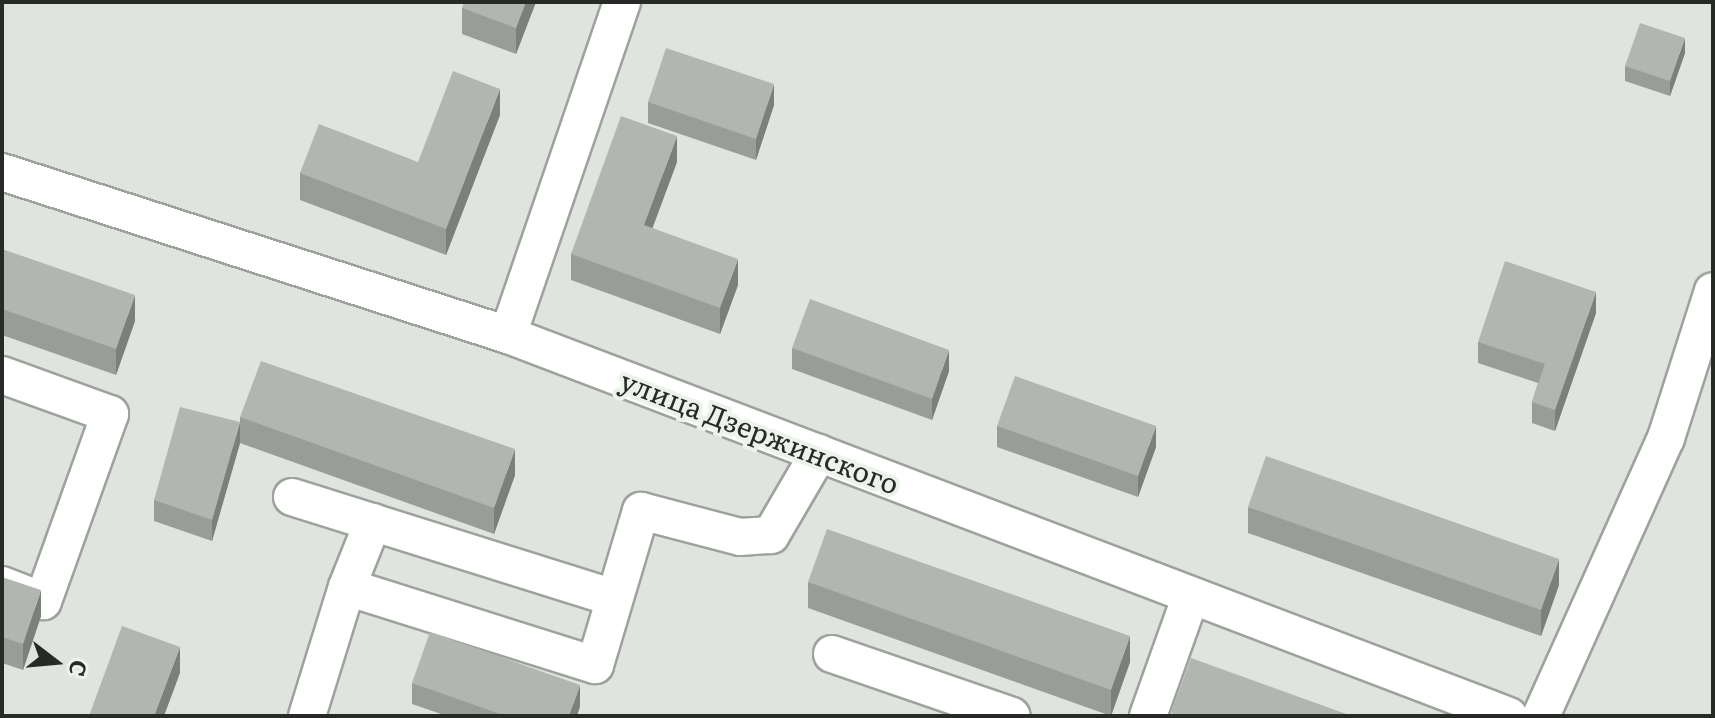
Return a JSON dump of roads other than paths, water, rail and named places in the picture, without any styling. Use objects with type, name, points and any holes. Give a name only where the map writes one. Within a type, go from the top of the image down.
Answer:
[{"type":"street","points":[[508,335],[622,2]]},
{"type":"street","name":"улица Дзержинского","points":[[2,172],[508,335],[1509,716]]},
{"type":"street","points":[[1541,716],[1666,438],[1713,291]]},
{"type":"street","points":[[2,375],[110,414],[43,601],[2,585]]},
{"type":"street","points":[[347,587],[595,665],[641,511],[740,537],[771,535],[819,453]]},
{"type":"street","points":[[292,497],[615,598]]},
{"type":"street","points":[[307,716],[347,587],[373,522]]},
{"type":"street","points":[[1148,716],[1191,595]]},
{"type":"street","points":[[832,654],[1012,716]]}]
